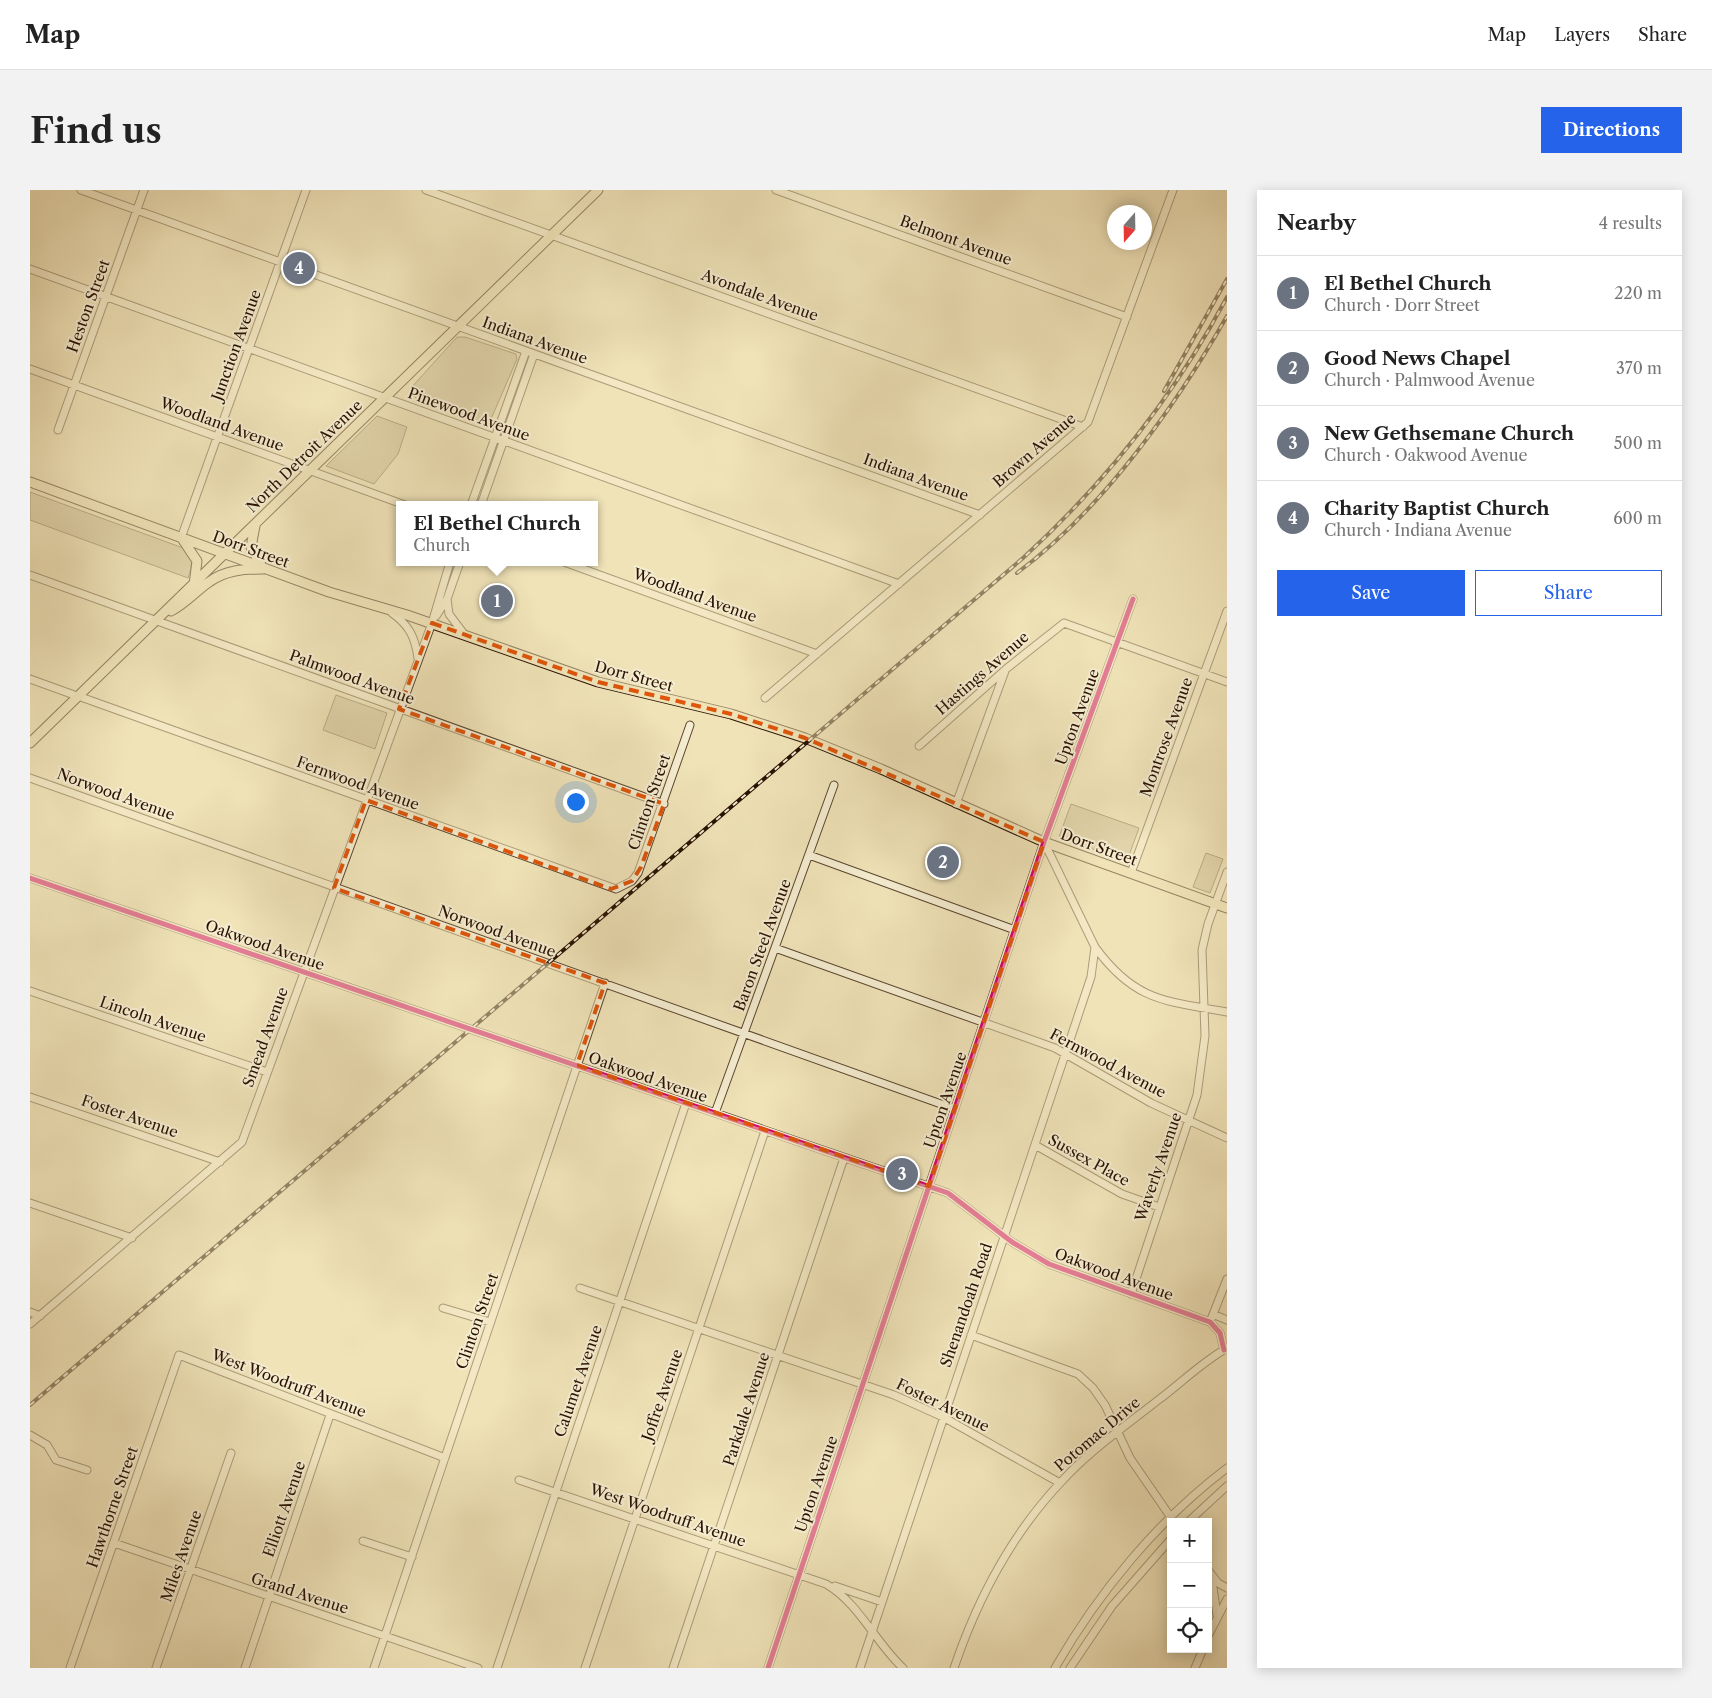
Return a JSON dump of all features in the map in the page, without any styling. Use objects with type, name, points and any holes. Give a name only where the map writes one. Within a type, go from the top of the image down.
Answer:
[{"type":"main road","name":"North Detroit Avenue","points":[[30,743],[598,190]]},
{"type":"main road","name":"Dorr Street","points":[[30,482],[329,592],[432,623],[598,682],[731,714],[776,728],[881,769],[1044,842],[1227,908]]},
{"type":"main road","points":[[158,619],[184,604],[208,582],[219,576],[239,570],[265,568],[251,547],[250,541],[256,522]]},
{"type":"main road","points":[[181,538],[190,547],[197,561],[194,585]]},
{"type":"street","name":"Indiana Avenue","points":[[81,190],[980,515]]},
{"type":"street","name":"Heston Street","points":[[58,430],[144,190]]},
{"type":"street","name":"Junction Avenue","points":[[181,538],[306,190]]},
{"type":"street","name":"Avondale Avenue","points":[[426,190],[1083,427]]},
{"type":"street","name":"Belmont Avenue","points":[[776,190],[1127,317]]},
{"type":"street","name":"Brown Avenue","points":[[765,698],[1083,427],[1090,419],[1174,190]]},
{"type":"street","name":"Pinewood Avenue","points":[[30,269],[249,350],[504,440],[899,584]]},
{"type":"street","points":[[472,501],[526,351]]},
{"type":"street","points":[[482,501],[534,354]]},
{"type":"street","name":"Woodland Avenue","points":[[30,369],[396,502]]},
{"type":"street","name":"Smead Avenue","points":[[30,1324],[242,1142],[432,623],[449,566]]},
{"type":"street","name":"Smead Avenue","points":[[432,623],[447,599],[459,566]]},
{"type":"street","name":"Woodland Avenue","points":[[575,566],[818,654]]},
{"type":"street","name":"Palmwood Avenue","points":[[30,575],[158,619],[399,709],[664,804]]},
{"type":"street","points":[[447,599],[449,614],[464,634]]},
{"type":"street","name":"Upton Avenue","points":[[768,1668],[1044,842],[1133,599]]},
{"type":"street","points":[[388,609],[410,631],[416,642],[418,659]]},
{"type":"street","name":"Montrose Avenue","points":[[1131,873],[1227,611]]},
{"type":"street","name":"Hastings Avenue","points":[[919,746],[1006,669],[1064,623],[1118,642]]},
{"type":"street","points":[[1118,642],[1227,682]]},
{"type":"street","points":[[956,804],[1006,669]]},
{"type":"street","name":"Fernwood Avenue","points":[[30,679],[611,889],[620,888],[628,884]]},
{"type":"street","name":"Clinton Street","points":[[628,884],[638,872],[664,804],[690,725]]},
{"type":"street","name":"Norwood Avenue","points":[[30,778],[955,1109]]},
{"type":"street","name":"Baron Steel Avenue","points":[[715,1113],[834,785]]},
{"type":"street","points":[[1044,842],[1096,947],[1120,975],[1148,995],[1177,1005],[1227,1012]]},
{"type":"street","points":[[809,855],[1015,930]]},
{"type":"street","name":"Waverly Avenue","points":[[1131,1294],[1189,1122],[1203,1064],[1205,1036],[1202,950],[1227,872]]},
{"type":"street","name":"Oakwood Avenue","points":[[30,878],[929,1186],[957,1199],[1004,1236],[1026,1251],[1058,1268],[1210,1322]]},
{"type":"street","name":"Shenandoah Road","points":[[860,1668],[1091,977],[1096,947]]},
{"type":"street","name":"Fernwood Avenue","points":[[775,948],[1065,1052],[1151,1103],[1227,1138]]},
{"type":"street","name":"Clinton Street","points":[[374,1668],[605,983]]},
{"type":"street","name":"Lincoln Avenue","points":[[30,992],[267,1072]]},
{"type":"street","name":"Foster Avenue","points":[[30,1097],[220,1162]]},
{"type":"street","name":"Calumet Avenue","points":[[497,1668],[686,1103]]},
{"type":"street","name":"Joffre Avenue","points":[[586,1668],[765,1131]]},
{"type":"street","name":"Sussex Place","points":[[1035,1145],[1114,1191],[1159,1207]]},
{"type":"street","name":"Parkdale Avenue","points":[[673,1668],[844,1158]]},
{"type":"street","points":[[30,1203],[132,1238]]},
{"type":"street","points":[[1226,1349],[1220,1333],[1210,1322],[1215,1315],[1227,1278]]},
{"type":"street","name":"Foster Avenue","points":[[580,1288],[894,1395],[943,1417],[1060,1483]]},
{"type":"street","points":[[443,1308],[490,1322]]},
{"type":"street","points":[[30,1312],[40,1316]]},
{"type":"street","points":[[1215,1315],[1227,1320]]},
{"type":"street","points":[[971,1335],[1078,1374],[1093,1388],[1104,1404],[1117,1432],[1144,1480],[1171,1518]]},
{"type":"street","name":"Potomac Drive","points":[[954,1668],[969,1623],[996,1571],[1025,1526],[1060,1483],[1117,1432],[1226,1349]]},
{"type":"street","name":"West Woodruff Avenue","points":[[179,1355],[330,1415],[446,1458]]},
{"type":"street","name":"Hawthorne Street","points":[[70,1668],[179,1355]]},
{"type":"street","name":"Elliott Avenue","points":[[245,1668],[330,1415]]},
{"type":"street","points":[[30,1435],[47,1445],[56,1460],[87,1470]]},
{"type":"street","name":"Miles Avenue","points":[[156,1668],[232,1453]]},
{"type":"street","points":[[1174,1518],[1227,1468]]},
{"type":"street","name":"West Woodruff Avenue","points":[[519,1480],[882,1602]]},
{"type":"street","points":[[1192,1518],[1227,1486]]},
{"type":"street","points":[[1055,1668],[1095,1606],[1167,1526]]},
{"type":"street","points":[[363,1541],[412,1557]]},
{"type":"street","name":"Grand Avenue","points":[[114,1543],[190,1571],[478,1668]]},
{"type":"street","points":[[1070,1668],[1129,1585],[1167,1543]]},
{"type":"street","points":[[1212,1575],[1218,1583],[1227,1588]]},
{"type":"street","name":"West Woodruff Avenue","points":[[809,1577],[840,1592],[850,1602],[872,1634],[903,1668]]},
{"type":"street","points":[[1212,1585],[1217,1616]]},
{"type":"street","points":[[1212,1627],[1227,1598]]},
{"type":"street","points":[[1194,1668],[1201,1653]]},
{"type":"highlighted area","points":[[432,623],[598,682],[731,714],[805,738],[1044,842],[929,1186],[577,1065],[605,983],[334,888],[366,800],[611,889],[632,881],[641,867],[664,804],[399,709]]},
{"type":"shaded area","points":[[457,337],[465,337],[516,354],[517,359],[488,426],[417,400],[410,389]]},
{"type":"shaded area","points":[[377,416],[407,427],[398,454],[374,484],[326,466]]},
{"type":"shaded area","points":[[30,492],[186,549],[192,563],[188,578],[30,520]]},
{"type":"shaded area","points":[[336,695],[387,713],[375,749],[323,730]]},
{"type":"shaded area","points":[[1071,804],[1139,828],[1127,861],[1059,837]]},
{"type":"shaded area","points":[[1206,853],[1223,859],[1210,893],[1193,887]]},
{"type":"railway","points":[[1164,391],[1227,279]]},
{"type":"railway","points":[[30,1405],[1023,558],[1082,499],[1136,436],[1184,369],[1227,297]]},
{"type":"railway","points":[[1017,573],[1048,548],[1078,519],[1134,455],[1160,421],[1227,316]]},
{"type":"cycle path","points":[[768,1668],[1044,842],[1133,599]]},
{"type":"cycle path","points":[[30,878],[948,1193],[1012,1242],[1049,1264],[1210,1322],[1220,1333],[1224,1350]]},
{"type":"place","name":"Charity Baptist Church","points":[[299,268]]},
{"type":"place","name":"El Bethel Church","points":[[497,601]]},
{"type":"place","name":"Good News Chapel","points":[[943,862]]},
{"type":"place","name":"New Gethsemane Church","points":[[902,1174]]}]
